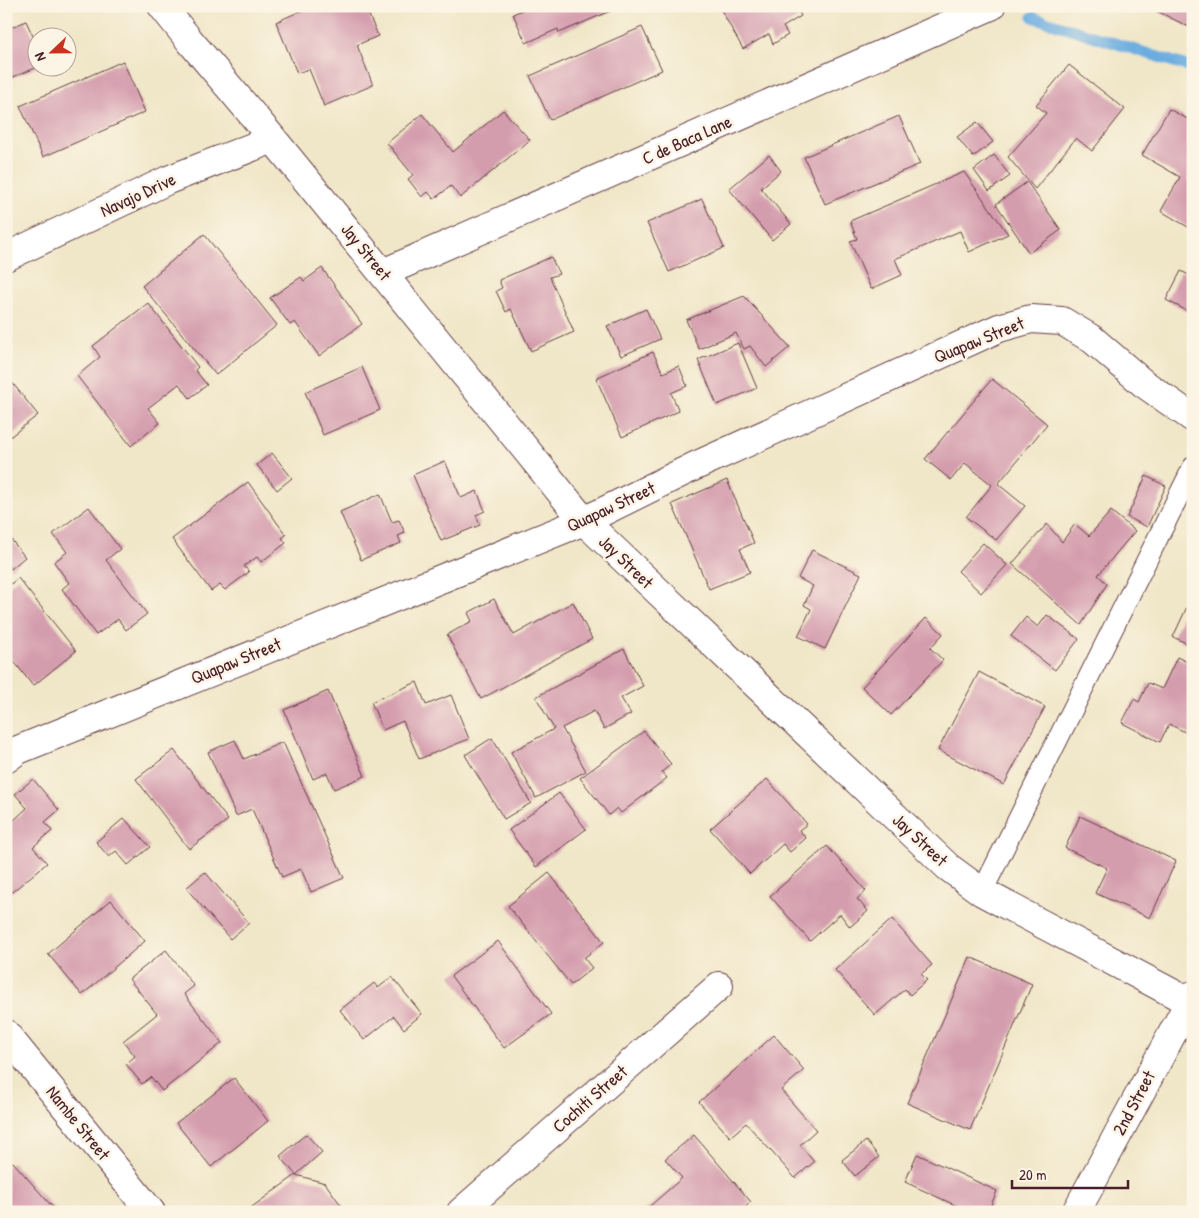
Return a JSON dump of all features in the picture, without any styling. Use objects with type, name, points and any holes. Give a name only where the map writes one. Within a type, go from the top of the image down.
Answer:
[{"type":"street","name":"Jay Street","points":[[162,6],[383,273],[584,521],[948,867],[982,892],[1192,1000]]},
{"type":"street","name":"C de Baca Lane","points":[[383,273],[991,6]]},
{"type":"street","name":"Navajo Drive","points":[[6,257],[168,180],[273,139]]},
{"type":"street","name":"Quapaw Street","points":[[6,759],[18,750],[584,521],[693,467],[999,328],[1031,319],[1062,321],[1092,338],[1143,383],[1193,418]]},
{"type":"street","name":"Cochiti Street","points":[[461,1212],[719,986]]},
{"type":"street","name":"2nd Street","points":[[1076,1212],[1192,1000]]},
{"type":"street","name":"Nambe Street","points":[[6,1034],[150,1212]]},
{"type":"lane","points":[[982,892],[1193,468]]},
{"type":"building","points":[[312,6],[365,6],[378,36],[357,45],[373,85],[324,106],[309,69],[297,73],[276,22]]},
{"type":"building","points":[[531,6],[622,6],[559,33],[558,29],[526,43],[513,14]]},
{"type":"building","points":[[719,6],[796,6],[801,16],[783,27],[788,35],[773,44],[769,34],[743,49]]},
{"type":"building","points":[[1147,6],[1193,6],[1193,25],[1191,28]]},
{"type":"building","points":[[26,21],[29,28],[28,71],[6,80],[6,30]]},
{"type":"building","points":[[642,27],[662,70],[550,120],[530,76]]},
{"type":"building","points":[[123,61],[145,112],[43,157],[20,106]]},
{"type":"building","points":[[1069,65],[1125,109],[1092,151],[1076,138],[1035,189],[1008,157],[1046,113],[1036,105]]},
{"type":"building","points":[[1169,109],[1193,122],[1193,170],[1188,179],[1193,182],[1193,230],[1161,211],[1180,177],[1142,155]]},
{"type":"building","points":[[503,110],[530,140],[460,198],[451,186],[434,199],[428,192],[422,197],[408,179],[413,175],[387,143],[422,114],[453,152]]},
{"type":"building","points":[[899,116],[920,164],[825,204],[804,157]]},
{"type":"building","points":[[977,122],[993,142],[973,157],[957,137]]},
{"type":"building","points":[[769,155],[781,171],[761,188],[791,224],[772,240],[729,189]]},
{"type":"building","points":[[994,155],[1010,176],[989,191],[974,170]]},
{"type":"building","points":[[964,172],[1008,234],[969,252],[960,231],[895,259],[902,275],[871,289],[850,241],[857,239],[850,221]]},
{"type":"building","points":[[1027,182],[1061,230],[1029,253],[996,204]]},
{"type":"building","points":[[702,199],[724,248],[669,272],[647,223]]},
{"type":"building","points":[[204,234],[277,325],[216,375],[142,286]]},
{"type":"building","points":[[551,257],[559,274],[550,277],[574,332],[531,351],[511,309],[506,312],[496,291],[502,288],[499,280]]},
{"type":"building","points":[[322,268],[362,324],[319,356],[295,322],[290,325],[270,298],[301,277],[304,281]]},
{"type":"building","points":[[1181,271],[1193,277],[1193,314],[1166,300]]},
{"type":"building","points":[[744,296],[790,347],[766,367],[750,346],[744,349],[736,333],[699,349],[686,320]]},
{"type":"building","points":[[148,303],[198,367],[195,370],[207,385],[190,398],[179,384],[148,408],[160,423],[131,446],[77,376],[100,357],[93,346]]},
{"type":"building","points":[[646,309],[660,339],[621,356],[607,326]]},
{"type":"building","points":[[738,343],[757,388],[717,405],[698,360]]},
{"type":"building","points":[[653,352],[663,373],[679,366],[687,386],[671,393],[679,411],[622,437],[596,378]]},
{"type":"building","points":[[362,367],[380,410],[323,435],[305,392]]},
{"type":"building","points":[[6,375],[38,415],[6,440]]},
{"type":"building","points":[[992,379],[1047,424],[998,484],[1025,506],[996,540],[966,517],[992,485],[965,463],[951,480],[925,459]]},
{"type":"building","points":[[272,453],[292,478],[277,490],[257,465]]},
{"type":"building","points":[[445,461],[461,498],[477,491],[485,511],[476,515],[480,525],[441,541],[413,475]]},
{"type":"building","points":[[1146,476],[1166,486],[1147,527],[1127,517]]},
{"type":"building","points":[[727,480],[754,543],[740,549],[750,572],[709,589],[672,504]]},
{"type":"building","points":[[248,482],[286,535],[282,538],[286,543],[261,562],[257,557],[244,566],[249,572],[225,590],[220,585],[211,591],[172,539]]},
{"type":"building","points":[[380,494],[392,522],[399,520],[405,533],[398,536],[401,543],[361,560],[340,512]]},
{"type":"building","points":[[89,507],[120,549],[106,560],[147,614],[126,630],[118,619],[96,635],[62,589],[69,583],[54,562],[67,552],[53,534]]},
{"type":"building","points":[[1111,511],[1135,531],[1098,575],[1107,584],[1081,625],[1012,564],[1047,524],[1062,542],[1075,524],[1089,536]]},
{"type":"building","points":[[6,533],[25,557],[11,569],[6,563]]},
{"type":"building","points":[[983,543],[1007,565],[981,593],[958,571]]},
{"type":"building","points":[[812,550],[861,574],[825,649],[798,636],[811,609],[804,605],[813,586],[798,578]]},
{"type":"building","points":[[18,578],[76,651],[33,686],[6,651],[6,588]]},
{"type":"building","points":[[1193,594],[1193,646],[1173,637]]},
{"type":"building","points":[[494,599],[514,635],[573,602],[592,639],[481,699],[447,635],[472,621],[468,613]]},
{"type":"building","points":[[1047,615],[1079,639],[1055,670],[1011,636],[1026,617],[1038,627]]},
{"type":"building","points":[[926,618],[943,634],[930,648],[943,660],[891,715],[862,687]]},
{"type":"building","points":[[624,649],[643,686],[621,698],[631,714],[604,729],[594,711],[562,728],[586,771],[536,798],[511,752],[554,729],[536,697]]},
{"type":"building","points":[[1177,657],[1193,665],[1193,736],[1169,724],[1160,742],[1122,723],[1134,699],[1139,702],[1148,683],[1162,689]]},
{"type":"building","points":[[979,672],[1045,707],[1004,785],[938,750]]},
{"type":"building","points":[[417,682],[426,705],[451,695],[469,739],[419,759],[403,721],[383,730],[371,702]]},
{"type":"building","points":[[328,691],[365,776],[334,789],[327,773],[313,779],[284,710]]},
{"type":"building","points":[[644,731],[671,764],[662,772],[667,778],[621,813],[617,808],[609,815],[580,778]]},
{"type":"building","points":[[492,738],[531,803],[504,819],[465,755]]},
{"type":"building","points":[[235,740],[244,759],[283,742],[344,878],[311,892],[301,869],[282,877],[252,809],[236,816],[208,752]]},
{"type":"building","points":[[174,750],[228,820],[189,849],[136,779]]},
{"type":"building","points":[[33,779],[59,810],[45,822],[52,831],[33,847],[47,863],[6,897],[6,822],[10,818],[13,821],[27,808],[15,794]]},
{"type":"building","points":[[767,779],[807,824],[799,830],[806,838],[790,852],[783,844],[750,874],[710,829]]},
{"type":"building","points":[[559,793],[586,829],[536,867],[509,830]]},
{"type":"building","points":[[1080,816],[1176,861],[1150,918],[1095,893],[1107,868],[1065,848]]},
{"type":"building","points":[[124,818],[150,847],[128,865],[116,851],[109,857],[96,842]]},
{"type":"building","points":[[827,846],[866,891],[857,899],[868,911],[850,927],[840,914],[810,941],[770,896]]},
{"type":"building","points":[[205,872],[249,923],[230,939],[186,888]]},
{"type":"building","points":[[549,873],[604,942],[584,958],[592,968],[571,985],[508,906]]},
{"type":"building","points":[[111,900],[145,941],[82,995],[48,954]]},
{"type":"building","points":[[892,919],[932,965],[921,974],[927,980],[910,995],[905,989],[875,1015],[835,970]]},
{"type":"building","points":[[498,941],[551,1014],[504,1048],[451,976]]},
{"type":"building","points":[[166,950],[194,986],[184,994],[222,1043],[162,1091],[151,1077],[142,1084],[126,1064],[135,1056],[123,1041],[157,1014],[129,979]]},
{"type":"building","points":[[970,957],[1032,984],[970,1130],[907,1103]]},
{"type":"building","points":[[392,977],[422,1014],[404,1029],[394,1016],[364,1040],[340,1010],[374,983],[378,988]]},
{"type":"building","points":[[774,1035],[804,1070],[781,1090],[816,1130],[800,1145],[814,1162],[795,1178],[746,1123],[730,1137],[699,1102]]},
{"type":"building","points":[[234,1078],[268,1121],[211,1167],[176,1123]]},
{"type":"building","points":[[306,1134],[322,1152],[296,1175],[280,1156]]},
{"type":"building","points":[[694,1135],[751,1202],[740,1212],[643,1212],[682,1178],[665,1159]]},
{"type":"building","points":[[866,1141],[879,1157],[855,1176],[842,1160]]},
{"type":"building","points":[[917,1154],[997,1191],[988,1212],[970,1212],[905,1182]]},
{"type":"building","points":[[13,1162],[57,1212],[6,1212],[6,1167]]},
{"type":"building","points":[[296,1175],[325,1183],[346,1212],[245,1212]]},
{"type":"waterway","points":[[1033,17],[1193,68]]}]
